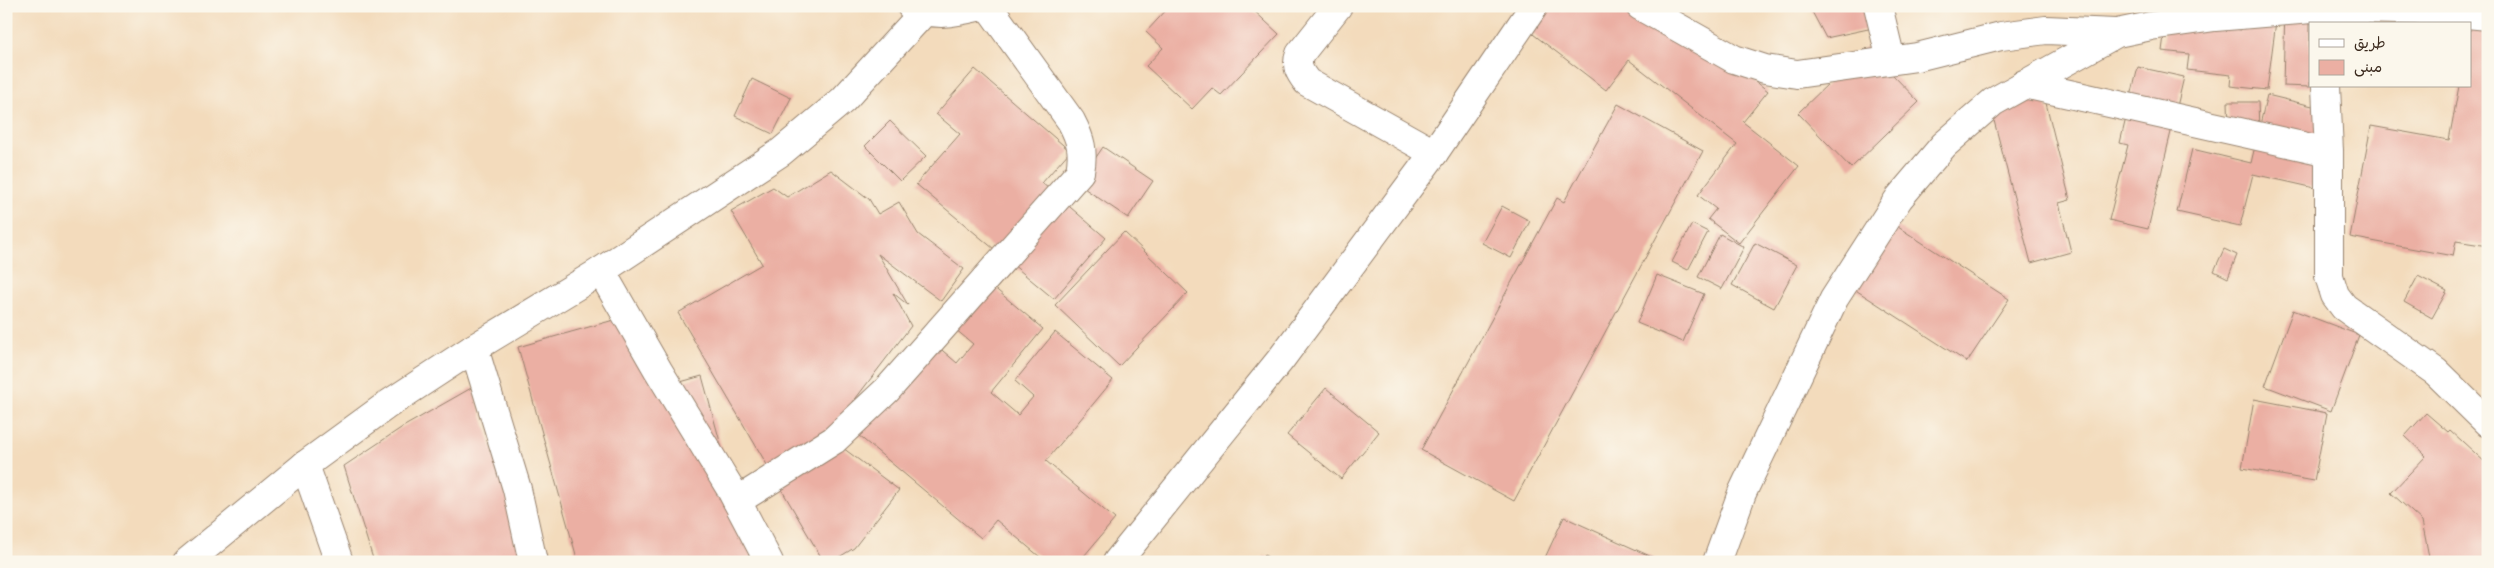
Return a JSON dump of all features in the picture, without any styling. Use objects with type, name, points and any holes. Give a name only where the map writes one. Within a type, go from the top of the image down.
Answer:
[{"type":"street","points":[[187,562],[305,465],[388,404],[474,348],[601,270],[781,152],[844,100],[918,9],[946,15],[982,6]]},
{"type":"street","points":[[737,501],[834,440],[887,390],[1080,172],[1083,152],[1076,129],[988,6]]},
{"type":"street","points":[[1338,6],[1300,54],[1297,61],[1300,73],[1307,82],[1434,153]]},
{"type":"street","points":[[1117,562],[1281,358],[1434,153],[1534,6]]},
{"type":"street","points":[[1640,6],[1734,59],[1765,69],[1797,74],[1917,56],[2001,36],[2046,30],[2117,33],[2229,11],[2324,16],[2451,9],[2488,16]]},
{"type":"street","points":[[1878,6],[1891,60]]},
{"type":"street","points":[[1717,562],[1742,493],[1834,299],[1899,198],[1944,144],[1993,102],[2117,33]]},
{"type":"street","points":[[2024,84],[2329,152]]},
{"type":"street","points":[[2326,88],[2329,152],[2329,276],[2335,295],[2344,307],[2436,372],[2488,423]]},
{"type":"street","points":[[601,270],[658,370],[737,501],[769,562]]},
{"type":"street","points":[[474,348],[517,489],[532,562]]},
{"type":"street","points":[[305,465],[339,562]]},
{"type":"building","points":[[1170,6],[1249,6],[1279,34],[1221,95],[1212,88],[1192,109],[1146,66],[1163,48],[1146,32]]},
{"type":"building","points":[[1522,6],[1659,6],[1768,91],[1743,122],[1799,166],[1739,243],[1708,219],[1716,209],[1698,195],[1737,144],[1629,60],[1606,90],[1512,18]]},
{"type":"building","points":[[1809,6],[1868,6],[1873,28],[1826,38]]},
{"type":"building","points":[[2168,6],[2228,6],[2225,28],[2241,30],[2244,6],[2278,6],[2267,90],[2230,86],[2231,75],[2187,70],[2189,54],[2162,51]]},
{"type":"building","points":[[2285,6],[2336,6],[2336,22],[2309,22],[2309,87],[2283,86]]},
{"type":"building","points":[[2488,14],[2488,246],[2456,241],[2453,256],[2350,237],[2371,126],[2449,140],[2459,88],[2472,88],[2472,22]]},
{"type":"building","points":[[1866,47],[1919,102],[1851,168],[1798,113]]},
{"type":"building","points":[[2138,67],[2184,77],[2148,229],[2109,220],[2128,145],[2120,143]]},
{"type":"building","points":[[975,69],[1070,151],[1042,183],[1106,238],[1054,299],[916,184],[960,134],[936,114]]},
{"type":"building","points":[[752,79],[791,98],[773,134],[735,116]]},
{"type":"building","points":[[2044,95],[2070,200],[2059,203],[2071,252],[2031,263],[1991,109]]},
{"type":"building","points":[[2267,95],[2333,111],[2315,188],[2253,174],[2240,226],[2177,212],[2192,149],[2251,163]]},
{"type":"building","points":[[2228,102],[2258,102],[2259,129],[2229,130]]},
{"type":"building","points":[[1618,104],[1703,151],[1514,501],[1421,450],[1557,198],[1564,202]]},
{"type":"building","points":[[890,121],[926,156],[900,181],[865,146]]},
{"type":"building","points":[[1103,147],[1153,181],[1128,218],[1078,184]]},
{"type":"building","points":[[831,170],[869,199],[878,214],[899,202],[918,234],[964,269],[941,301],[878,254],[908,305],[893,293],[911,326],[827,436],[899,490],[854,548],[831,562],[824,562],[678,313],[762,264],[731,211],[773,187],[787,197]]},
{"type":"building","points":[[1502,206],[1530,221],[1511,258],[1482,243]]},
{"type":"building","points":[[1878,214],[2009,299],[1967,362],[1837,278]]},
{"type":"building","points":[[1692,224],[1708,232],[1688,270],[1672,262]]},
{"type":"building","points":[[1124,232],[1188,293],[1119,366],[1055,305]]},
{"type":"building","points":[[1720,234],[1744,247],[1722,289],[1698,277]]},
{"type":"building","points":[[1755,243],[1797,265],[1774,308],[1732,285]]},
{"type":"building","points":[[2224,249],[2237,255],[2228,278],[2214,271]]},
{"type":"building","points":[[979,275],[1043,329],[991,392],[1018,415],[1033,397],[1015,381],[1055,332],[1113,380],[1046,461],[1115,519],[1079,562],[1046,562],[996,520],[981,538],[852,430],[929,339],[957,363],[973,344],[943,319]]},
{"type":"building","points":[[1657,275],[1704,294],[1683,342],[1637,323]]},
{"type":"building","points":[[2418,276],[2447,291],[2432,318],[2404,302]]},
{"type":"building","points":[[2293,310],[2359,335],[2331,411],[2265,386]]},
{"type":"building","points":[[635,314],[655,389],[702,376],[753,562],[578,562],[518,347]]},
{"type":"building","points":[[473,387],[527,562],[374,562],[344,466],[401,428]]},
{"type":"building","points":[[1326,388],[1379,432],[1341,479],[1287,435]]},
{"type":"building","points":[[2254,399],[2327,413],[2314,481],[2242,468]]},
{"type":"building","points":[[2426,413],[2448,432],[2450,430],[2488,465],[2488,562],[2430,562],[2422,521],[2391,493],[2426,456],[2405,436]]},
{"type":"building","points":[[1564,517],[1663,562],[1543,562]]},
{"type":"building","points":[[1265,555],[1274,562],[1259,562]]}]
